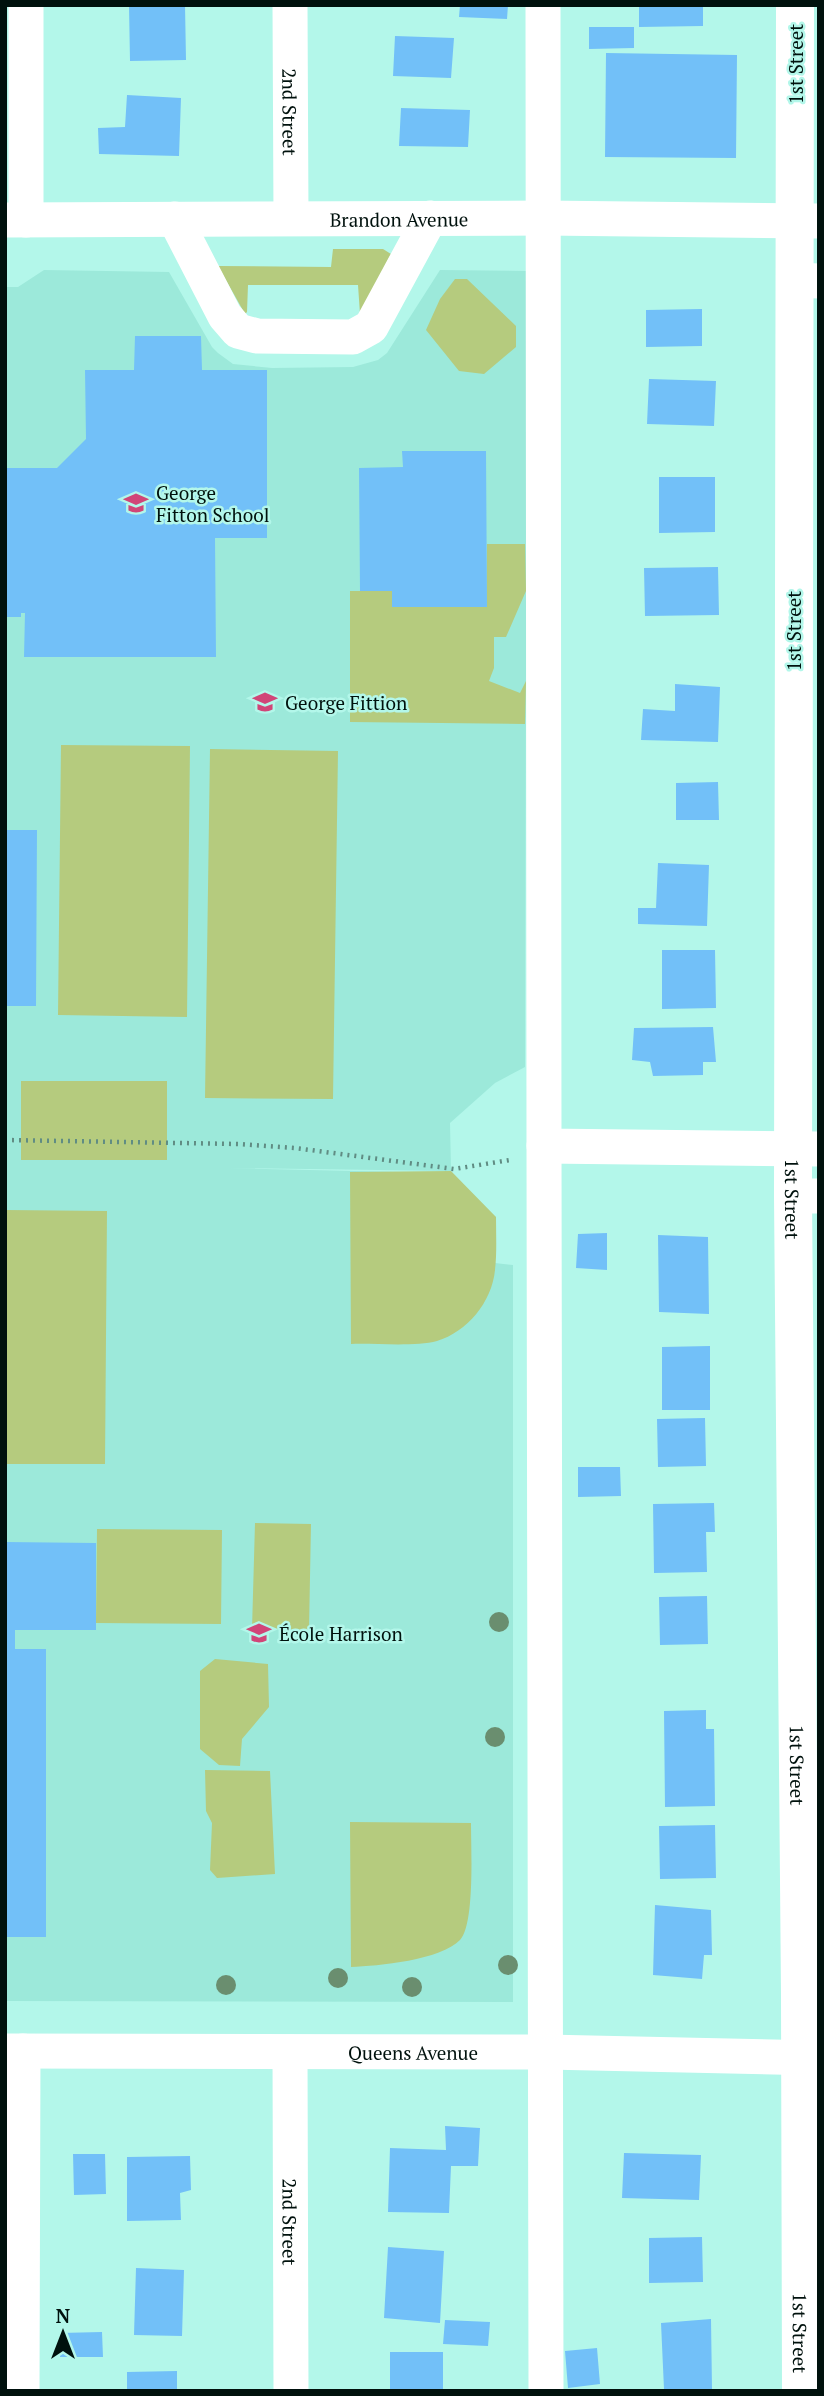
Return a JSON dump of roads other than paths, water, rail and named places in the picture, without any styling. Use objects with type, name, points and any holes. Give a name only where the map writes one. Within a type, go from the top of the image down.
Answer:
[{"type":"main road","name":"1st Street","points":[[795,5],[806,221],[806,1196],[810,2057],[801,2391]]},
{"type":"street","points":[[16,220],[26,5]]},
{"type":"street","name":"2nd Street","points":[[290,5],[291,218]]},
{"type":"street","points":[[543,5],[546,2391]]},
{"type":"street","points":[[175,219],[225,316],[237,331],[257,336],[354,337],[371,327],[430,218]]},
{"type":"street","name":"Brandon Avenue","points":[[16,220],[544,218],[806,221]]},
{"type":"street","points":[[544,1146],[806,1149]]},
{"type":"street","points":[[14,2051],[22,2391]]},
{"type":"street","name":"Queens Avenue","points":[[14,2051],[546,2052],[810,2057]]},
{"type":"street","name":"2nd Street","points":[[290,2052],[291,2391]]},
{"type":"place","name":"George Fitton School","points":[[136,503]]},
{"type":"place","name":"George Fittion","points":[[265,702]]},
{"type":"place","name":"École Harrison","points":[[259,1633]]}]
